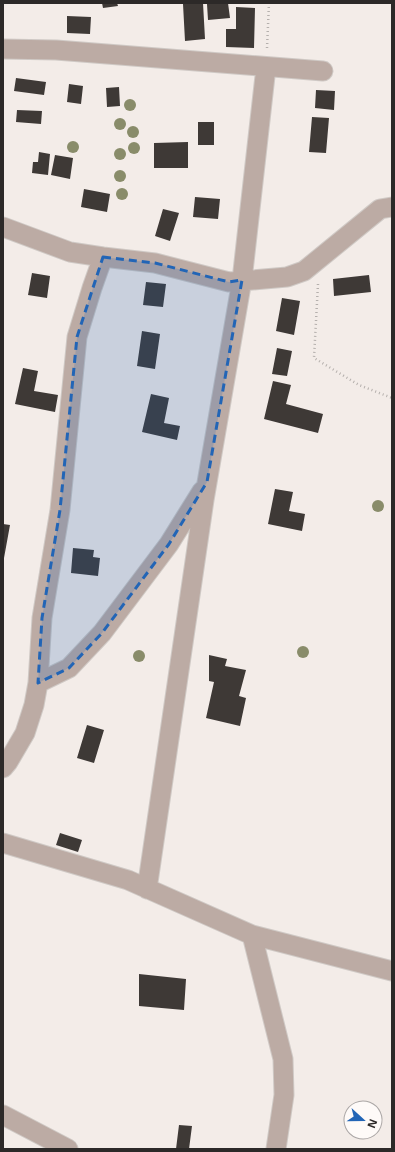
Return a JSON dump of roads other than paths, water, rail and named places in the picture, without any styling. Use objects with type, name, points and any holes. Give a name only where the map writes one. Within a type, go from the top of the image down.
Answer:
[{"type":"street","points":[[3,49],[56,50],[324,71]]},
{"type":"street","points":[[148,889],[207,482],[242,280],[266,67]]},
{"type":"street","points":[[3,227],[70,252],[155,263],[229,282],[287,278],[304,272],[380,209],[392,207]]},
{"type":"street","points":[[3,768],[25,733],[34,705],[38,683],[42,618],[60,510],[77,337],[103,257]]},
{"type":"street","points":[[38,683],[69,668],[102,633],[169,544],[207,482]]},
{"type":"street","points":[[3,844],[128,880],[252,935],[392,971]]},
{"type":"street","points":[[252,935],[283,1059],[284,1095],[276,1149]]},
{"type":"street","points":[[3,1115],[68,1149]]}]
